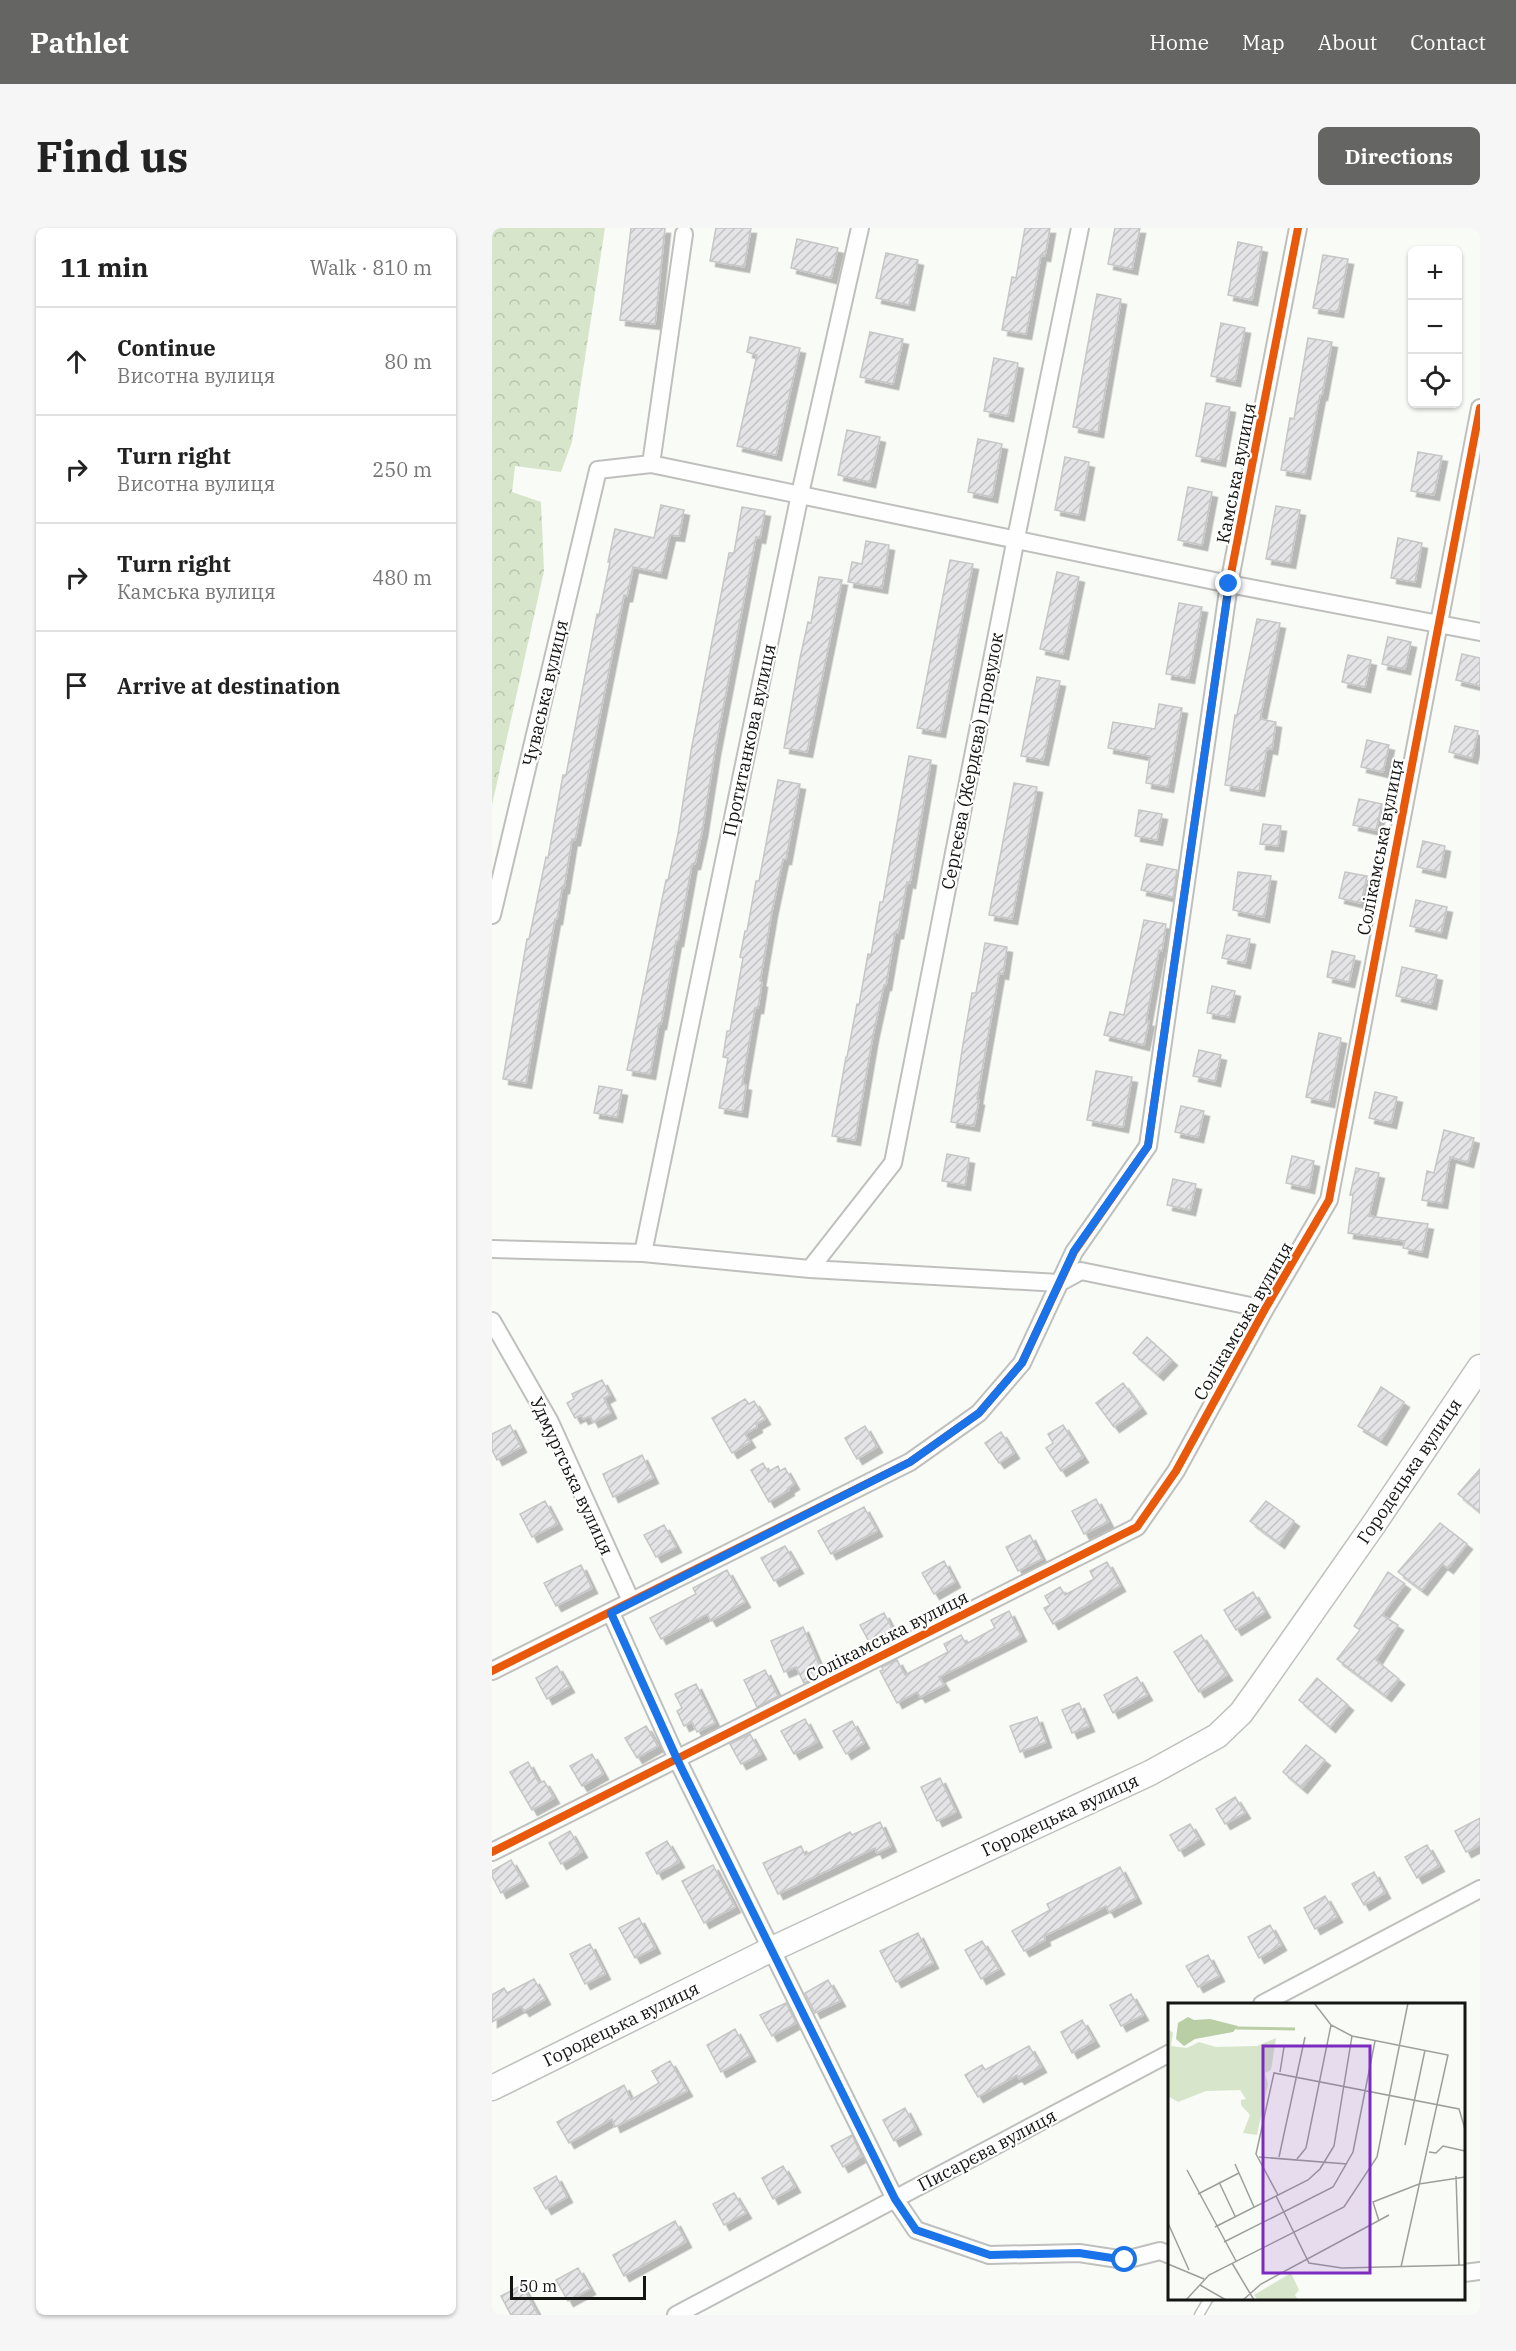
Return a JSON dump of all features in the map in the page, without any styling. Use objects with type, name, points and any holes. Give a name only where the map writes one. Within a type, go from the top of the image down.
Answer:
[{"type":"main road","name":"Городецька вулиця","points":[[492,2088],[770,1950],[1150,1773],[1217,1736],[1242,1713],[1374,1524],[1480,1366]]},
{"type":"street","name":"Протитанкова вулиця","points":[[643,1253],[800,494],[860,228]]},
{"type":"street","name":"Сергеєва (Жердєва) провулок","points":[[810,1269],[893,1163],[1016,538],[1080,228]]},
{"type":"street","name":"Камська вулиця","points":[[492,1671],[910,1462],[979,1413],[1022,1363],[1074,1251],[1148,1146],[1229,584],[1298,228]]},
{"type":"street","points":[[684,234],[651,464],[1229,584],[1480,632]]},
{"type":"street","name":"Солікамська вулиця","points":[[492,1852],[1137,1527],[1176,1471],[1265,1309],[1329,1200],[1437,623],[1480,408]]},
{"type":"street","name":"Чуваська вулиця","points":[[492,915],[496,880],[598,470],[651,464]]},
{"type":"street","points":[[492,1249],[643,1253],[810,1269],[1059,1283],[1081,1271],[1265,1309]]},
{"type":"street","name":"Удмуртська вулиця","points":[[492,1321],[550,1422],[631,1601]]},
{"type":"street","points":[[611,1613],[677,1759],[770,1950],[895,2199],[916,2230],[990,2255],[1079,2253],[1125,2260],[1160,2251],[1168,2254]]},
{"type":"street","points":[[1264,2003],[1480,1889]]},
{"type":"street","name":"Писарєва вулиця","points":[[676,2315],[1168,2054]]},
{"type":"street","points":[[1465,2273],[1480,2271]]},
{"type":"lane","points":[[1199,2315],[1208,2300]]},
{"type":"green space","points":[[492,228],[605,228],[572,442],[561,472],[515,466],[512,492],[541,502],[544,571],[492,805]]},
{"type":"building","points":[[631,228],[665,228],[655,324],[620,320]]},
{"type":"building","points":[[716,228],[751,228],[744,267],[710,261]]},
{"type":"building","points":[[1025,228],[1050,228],[1045,256],[1041,255],[1026,334],[1002,330],[1012,277],[1016,278]]},
{"type":"building","points":[[1115,228],[1140,228],[1132,269],[1108,264]]},
{"type":"building","points":[[797,239],[838,248],[831,278],[791,268]]},
{"type":"building","points":[[1238,242],[1262,247],[1252,300],[1228,295]]},
{"type":"building","points":[[886,253],[918,260],[909,305],[876,298]]},
{"type":"building","points":[[1323,255],[1348,259],[1338,312],[1313,308]]},
{"type":"building","points":[[1097,294],[1121,299],[1098,432],[1073,427]]},
{"type":"building","points":[[1221,323],[1245,328],[1235,381],[1211,376]]},
{"type":"building","points":[[870,332],[903,339],[893,384],[860,377]]},
{"type":"building","points":[[750,337],[800,348],[776,455],[737,446],[757,355],[747,352]]},
{"type":"building","points":[[1308,338],[1332,342],[1305,474],[1281,470],[1290,418],[1294,419]]},
{"type":"building","points":[[994,358],[1018,363],[1008,416],[984,411]]},
{"type":"building","points":[[1206,403],[1230,407],[1220,461],[1196,456]]},
{"type":"building","points":[[847,430],[880,437],[870,482],[838,475]]},
{"type":"building","points":[[978,439],[1002,444],[992,497],[968,492]]},
{"type":"building","points":[[1418,452],[1442,456],[1434,495],[1411,491]]},
{"type":"building","points":[[1065,457],[1089,462],[1079,515],[1055,510]]},
{"type":"building","points":[[1188,487],[1212,492],[1202,545],[1178,540]]},
{"type":"building","points":[[661,505],[684,510],[679,536],[670,535],[661,573],[633,567],[627,596],[624,595],[575,840],[572,839],[564,888],[562,888],[557,919],[555,919],[526,1083],[503,1079],[527,939],[529,939],[546,857],[548,858],[563,775],[566,775],[615,529],[654,538]]},
{"type":"building","points":[[1276,506],[1300,510],[1290,563],[1266,559]]},
{"type":"building","points":[[742,507],[765,511],[760,538],[756,537],[715,750],[702,832],[695,864],[692,864],[650,1074],[627,1070],[666,880],[668,880],[678,834],[691,751],[729,553],[734,553]]},
{"type":"building","points":[[1398,538],[1422,543],[1415,582],[1391,578]]},
{"type":"building","points":[[866,541],[889,545],[882,588],[848,582],[852,562],[862,564]]},
{"type":"building","points":[[950,560],[973,564],[940,732],[917,728]]},
{"type":"building","points":[[1057,572],[1079,577],[1063,654],[1040,649]]},
{"type":"building","points":[[819,577],[842,580],[807,752],[784,748],[800,658],[808,622],[811,623]]},
{"type":"building","points":[[1179,603],[1202,607],[1189,678],[1166,674]]},
{"type":"building","points":[[1257,619],[1280,623],[1260,719],[1276,722],[1272,749],[1267,748],[1259,791],[1225,785],[1235,715],[1237,715]]},
{"type":"building","points":[[1388,637],[1411,642],[1405,669],[1382,664]]},
{"type":"building","points":[[1462,654],[1480,658],[1480,686],[1456,680]]},
{"type":"building","points":[[1348,655],[1371,660],[1365,687],[1342,682]]},
{"type":"building","points":[[1037,677],[1060,681],[1043,760],[1021,756]]},
{"type":"building","points":[[1159,704],[1182,708],[1168,787],[1146,783],[1150,756],[1108,748],[1113,722],[1155,729]]},
{"type":"building","points":[[1455,726],[1478,731],[1472,758],[1449,752]]},
{"type":"building","points":[[1367,740],[1389,745],[1383,772],[1361,767]]},
{"type":"building","points":[[909,756],[931,760],[910,883],[907,882],[898,933],[895,932],[886,985],[884,985],[873,1035],[855,1140],[832,1136],[857,1004],[859,1005],[868,954],[871,955],[880,902],[883,902]]},
{"type":"building","points":[[778,780],[800,784],[786,859],[783,859],[772,911],[760,981],[762,982],[758,1008],[755,1008],[742,1084],[746,1085],[742,1112],[719,1108],[728,1058],[723,1057],[743,958],[740,957],[745,931],[747,931],[756,881],[759,881]]},
{"type":"building","points":[[1014,783],[1037,787],[1012,919],[989,915]]},
{"type":"building","points":[[1359,799],[1382,804],[1376,830],[1353,825]]},
{"type":"building","points":[[1139,810],[1162,814],[1157,840],[1135,836]]},
{"type":"building","points":[[1263,824],[1281,826],[1278,846],[1260,844]]},
{"type":"building","points":[[1423,841],[1445,846],[1440,872],[1417,867]]},
{"type":"building","points":[[1147,864],[1177,870],[1173,897],[1141,890]]},
{"type":"building","points":[[1238,872],[1271,876],[1264,917],[1233,910]]},
{"type":"building","points":[[1345,872],[1367,876],[1361,903],[1339,898]]},
{"type":"building","points":[[1416,900],[1447,907],[1441,933],[1410,926]]},
{"type":"building","points":[[1144,920],[1166,924],[1146,1021],[1149,1021],[1144,1045],[1104,1035],[1110,1012],[1124,1015]]},
{"type":"building","points":[[1227,935],[1250,939],[1245,963],[1222,958]]},
{"type":"building","points":[[985,943],[1007,947],[1003,974],[999,973],[974,1126],[951,1122],[972,993],[976,993]]},
{"type":"building","points":[[1332,951],[1355,956],[1349,982],[1327,977]]},
{"type":"building","points":[[1402,967],[1437,975],[1431,1004],[1396,996]]},
{"type":"building","points":[[1212,986],[1235,991],[1229,1017],[1207,1013]]},
{"type":"building","points":[[1319,1033],[1341,1038],[1329,1102],[1306,1097]]},
{"type":"building","points":[[1199,1050],[1221,1055],[1215,1081],[1193,1076]]},
{"type":"building","points":[[1096,1071],[1132,1077],[1123,1127],[1087,1120]]},
{"type":"building","points":[[599,1086],[622,1090],[617,1117],[594,1113]]},
{"type":"building","points":[[1375,1092],[1397,1097],[1391,1123],[1369,1118]]},
{"type":"building","points":[[1181,1106],[1204,1111],[1198,1137],[1175,1132]]},
{"type":"building","points":[[1444,1130],[1474,1138],[1468,1162],[1450,1157],[1442,1203],[1422,1200],[1427,1171],[1434,1173]]},
{"type":"building","points":[[947,1154],[969,1158],[965,1185],[942,1181]]},
{"type":"building","points":[[1292,1156],[1314,1161],[1309,1188],[1286,1183]]},
{"type":"building","points":[[1356,1168],[1379,1173],[1369,1216],[1428,1224],[1422,1252],[1403,1248],[1405,1241],[1348,1233],[1353,1195],[1350,1195]]},
{"type":"building","points":[[1173,1179],[1196,1184],[1190,1210],[1167,1205]]},
{"type":"building","points":[[1147,1337],[1172,1360],[1158,1375],[1133,1353]]},
{"type":"building","points":[[602,1380],[610,1395],[604,1398],[611,1413],[593,1422],[590,1416],[583,1419],[581,1415],[575,1418],[567,1403],[574,1399],[572,1394]]},
{"type":"building","points":[[1123,1383],[1141,1408],[1114,1427],[1096,1403]]},
{"type":"building","points":[[1381,1387],[1404,1402],[1381,1440],[1358,1426]]},
{"type":"building","points":[[745,1399],[749,1404],[754,1401],[765,1419],[745,1434],[750,1442],[732,1453],[712,1418]]},
{"type":"building","points":[[510,1425],[521,1447],[497,1460],[492,1450],[492,1434]]},
{"type":"building","points":[[1063,1425],[1083,1457],[1061,1471],[1046,1448],[1053,1443],[1048,1434]]},
{"type":"building","points":[[865,1426],[877,1447],[857,1459],[845,1438]]},
{"type":"building","points":[[1001,1432],[1014,1453],[999,1463],[985,1443]]},
{"type":"building","points":[[642,1455],[653,1478],[613,1497],[603,1474]]},
{"type":"building","points":[[763,1463],[768,1472],[778,1466],[780,1471],[785,1468],[794,1484],[788,1488],[789,1490],[769,1502],[751,1470]]},
{"type":"building","points":[[1480,1469],[1480,1512],[1458,1494]]},
{"type":"building","points":[[1096,1499],[1108,1522],[1084,1534],[1072,1511]]},
{"type":"building","points":[[545,1501],[557,1524],[532,1537],[520,1514]]},
{"type":"building","points":[[1266,1501],[1294,1521],[1279,1543],[1250,1521]]},
{"type":"building","points":[[864,1507],[877,1531],[831,1554],[818,1531]]},
{"type":"building","points":[[1440,1523],[1467,1544],[1448,1568],[1442,1564],[1422,1590],[1398,1572]]},
{"type":"building","points":[[664,1525],[676,1547],[656,1557],[644,1535]]},
{"type":"building","points":[[1030,1535],[1042,1559],[1018,1571],[1006,1547]]},
{"type":"building","points":[[785,1546],[798,1568],[774,1581],[761,1558]]},
{"type":"building","points":[[944,1561],[955,1582],[934,1594],[922,1573]]},
{"type":"building","points":[[1107,1562],[1120,1586],[1053,1624],[1044,1608],[1050,1605],[1045,1596],[1060,1587],[1065,1595],[1094,1579],[1090,1571]]},
{"type":"building","points":[[581,1565],[592,1588],[556,1606],[544,1583]]},
{"type":"building","points":[[727,1570],[745,1602],[711,1621],[707,1614],[661,1639],[650,1618],[696,1594],[693,1588]]},
{"type":"building","points":[[1388,1572],[1405,1584],[1382,1615],[1398,1625],[1376,1660],[1399,1679],[1386,1696],[1337,1659],[1360,1630],[1354,1626]]},
{"type":"building","points":[[1253,1592],[1265,1612],[1236,1630],[1224,1610]]},
{"type":"building","points":[[1009,1611],[1021,1636],[939,1677],[944,1685],[920,1697],[917,1692],[897,1703],[880,1671],[883,1670],[882,1667],[897,1660],[905,1675],[948,1652],[944,1644],[961,1635],[966,1644],[995,1628],[991,1620]]},
{"type":"building","points":[[884,1613],[896,1636],[873,1649],[860,1625]]},
{"type":"building","points":[[803,1627],[823,1674],[804,1683],[796,1667],[784,1672],[771,1641]]},
{"type":"building","points":[[1201,1635],[1227,1675],[1199,1692],[1174,1652]]},
{"type":"building","points":[[557,1666],[569,1687],[547,1699],[536,1678]]},
{"type":"building","points":[[765,1670],[778,1696],[757,1707],[744,1680]]},
{"type":"building","points":[[1137,1677],[1147,1695],[1113,1713],[1104,1695]]},
{"type":"building","points":[[1317,1678],[1348,1705],[1330,1727],[1299,1700]]},
{"type":"building","points":[[696,1684],[715,1723],[697,1732],[692,1722],[684,1726],[677,1711],[682,1708],[675,1694]]},
{"type":"building","points":[[1079,1703],[1089,1726],[1072,1733],[1062,1710]]},
{"type":"building","points":[[1037,1717],[1046,1742],[1020,1752],[1010,1726]]},
{"type":"building","points":[[805,1719],[817,1742],[794,1754],[781,1731]]},
{"type":"building","points":[[852,1721],[864,1743],[846,1754],[833,1731]]},
{"type":"building","points":[[646,1726],[658,1746],[637,1758],[625,1738]]},
{"type":"building","points":[[750,1734],[761,1754],[741,1764],[730,1744]]},
{"type":"building","points":[[1306,1745],[1325,1760],[1302,1788],[1283,1772]]},
{"type":"building","points":[[592,1754],[603,1774],[582,1786],[570,1766]]},
{"type":"building","points":[[528,1762],[539,1783],[544,1781],[554,1798],[532,1810],[510,1772]]},
{"type":"building","points":[[940,1778],[956,1812],[937,1821],[921,1787]]},
{"type":"building","points":[[1235,1797],[1245,1813],[1225,1824],[1216,1809]]},
{"type":"building","points":[[1480,1818],[1480,1845],[1466,1852],[1455,1831]]},
{"type":"building","points":[[880,1822],[891,1846],[877,1853],[875,1848],[778,1894],[763,1863],[801,1846],[805,1855],[850,1832],[852,1835]]},
{"type":"building","points":[[1190,1824],[1199,1839],[1179,1851],[1170,1835]]},
{"type":"building","points":[[570,1831],[582,1852],[561,1864],[549,1843]]},
{"type":"building","points":[[667,1841],[679,1862],[657,1874],[646,1853]]},
{"type":"building","points":[[1427,1845],[1439,1866],[1417,1878],[1405,1857]]},
{"type":"building","points":[[511,1860],[523,1881],[501,1893],[492,1876],[492,1871]]},
{"type":"building","points":[[713,1865],[735,1907],[704,1923],[682,1881]]},
{"type":"building","points":[[1120,1867],[1136,1898],[1109,1912],[1106,1906],[1044,1936],[1045,1940],[1024,1951],[1012,1931],[1050,1910],[1047,1904]]},
{"type":"building","points":[[1374,1872],[1385,1893],[1364,1905],[1352,1884]]},
{"type":"building","points":[[1325,1896],[1337,1917],[1315,1929],[1304,1908]]},
{"type":"building","points":[[639,1918],[655,1948],[635,1958],[619,1928]]},
{"type":"building","points":[[1270,1925],[1281,1945],[1259,1958],[1248,1937]]},
{"type":"building","points":[[918,1933],[933,1963],[896,1982],[880,1951]]},
{"type":"building","points":[[982,1941],[999,1969],[981,1979],[965,1950]]},
{"type":"building","points":[[590,1944],[605,1974],[585,1984],[570,1954]]},
{"type":"building","points":[[1208,1955],[1219,1976],[1198,1987],[1186,1966]]},
{"type":"building","points":[[534,1979],[545,1999],[524,2011],[521,2006],[492,2022],[492,1995],[504,1988],[507,1993]]},
{"type":"building","points":[[828,1980],[840,2001],[815,2013],[805,1993]]},
{"type":"building","points":[[1131,1994],[1143,2015],[1121,2026],[1110,2005]]},
{"type":"building","points":[[786,2003],[796,2023],[772,2036],[760,2015]]},
{"type":"building","points":[[1082,2020],[1094,2041],[1072,2053],[1061,2032]]},
{"type":"building","points":[[735,2029],[750,2056],[721,2072],[707,2045]]},
{"type":"building","points":[[1029,2046],[1041,2067],[1019,2079],[1017,2075],[978,2097],[965,2075],[982,2065],[985,2070]]},
{"type":"building","points":[[670,2061],[687,2091],[615,2127],[612,2119],[569,2143],[557,2122],[624,2085],[631,2100],[659,2083],[652,2071]]},
{"type":"building","points":[[905,2108],[916,2129],[894,2141],[883,2120]]},
{"type":"building","points":[[852,2135],[862,2156],[843,2167],[831,2146]]},
{"type":"building","points":[[783,2166],[795,2187],[773,2199],[762,2178]]},
{"type":"building","points":[[556,2176],[567,2197],[546,2209],[534,2188]]},
{"type":"building","points":[[734,2193],[746,2213],[724,2225],[713,2204]]},
{"type":"building","points":[[675,2221],[686,2242],[624,2276],[613,2255]]},
{"type":"building","points":[[578,2268],[590,2289],[568,2301],[556,2280]]},
{"type":"building","points":[[522,2285],[538,2315],[511,2315],[501,2296]]},
{"type":"cycle path","points":[[492,1671],[910,1462],[979,1413],[1022,1363],[1074,1252],[1148,1146],[1229,584],[1298,228]]},
{"type":"cycle path","points":[[492,1852],[1137,1527],[1176,1471],[1265,1309],[1329,1200],[1480,408]]},
{"type":"route","points":[[1125,2260],[1079,2253],[990,2255],[916,2230],[895,2199],[770,1950],[677,1759],[611,1613],[910,1462],[979,1413],[1022,1363],[1074,1251],[1148,1146],[1229,584]]}]
